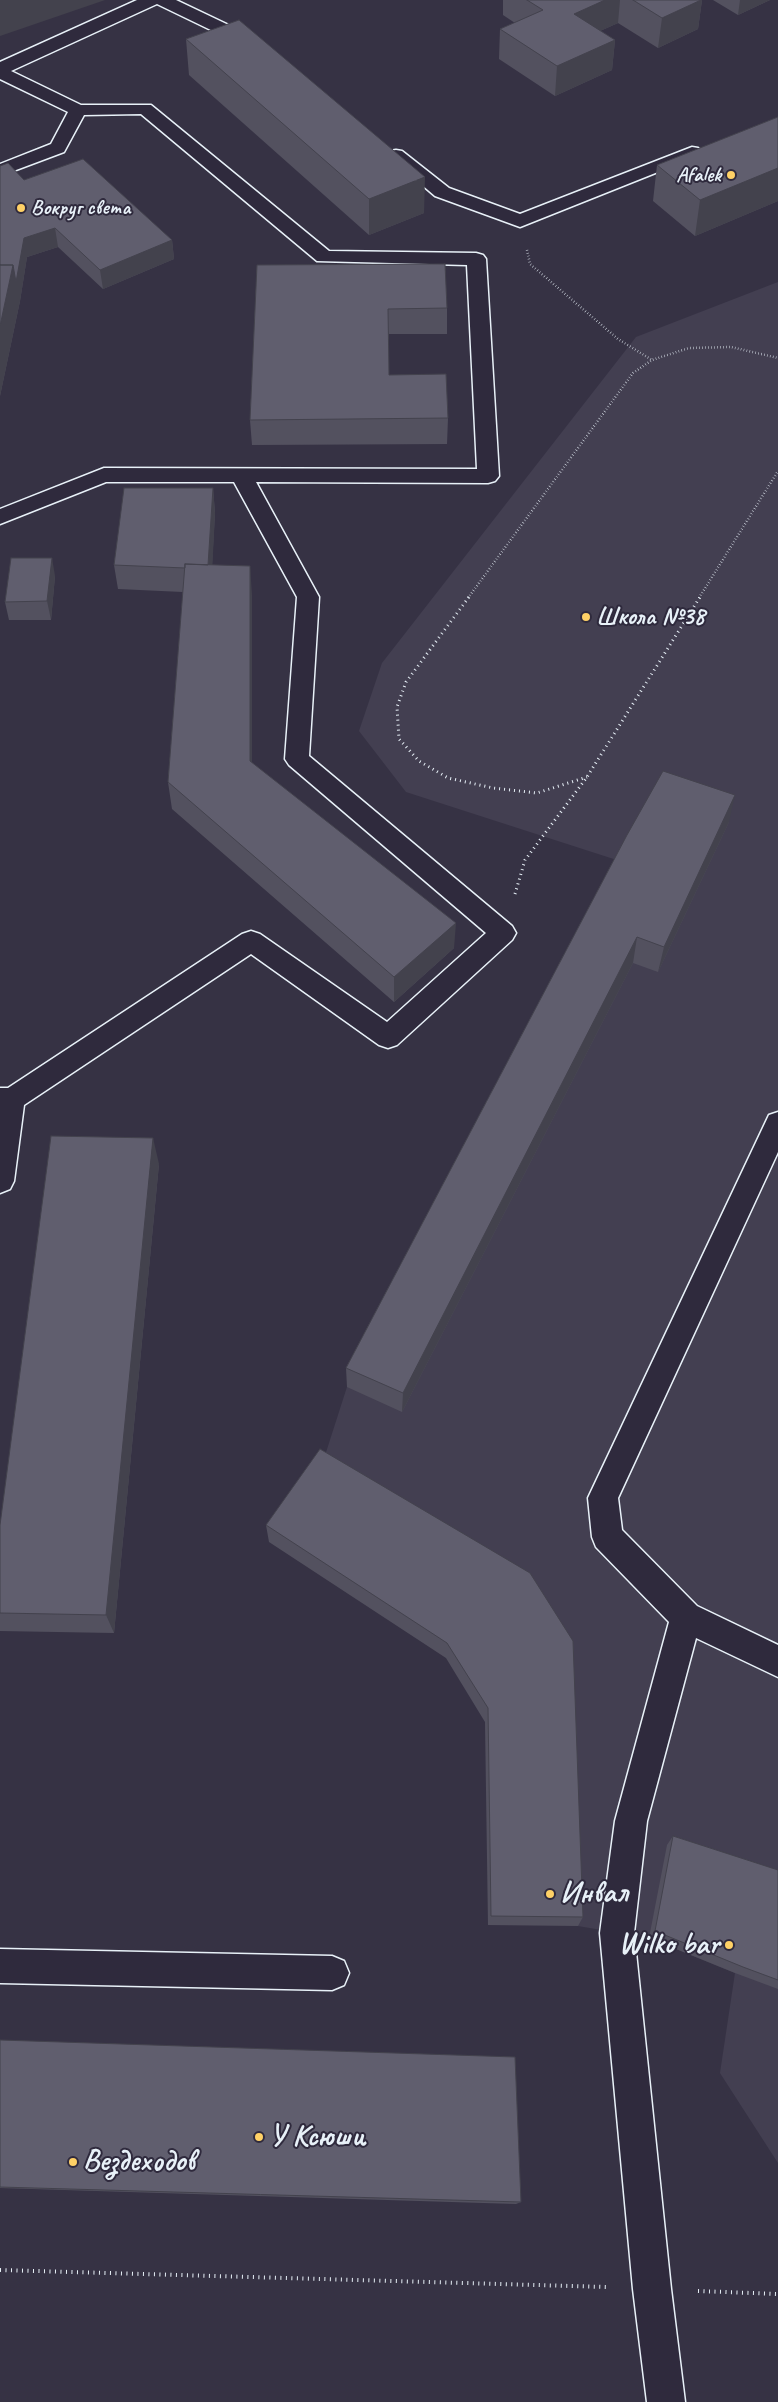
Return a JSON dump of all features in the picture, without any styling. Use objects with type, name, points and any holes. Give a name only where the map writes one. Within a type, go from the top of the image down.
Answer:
[{"type":"lane","points":[[0,71],[152,0]]},
{"type":"lane","points":[[163,0],[253,43],[268,55]]},
{"type":"lane","points":[[0,71],[78,110],[144,109],[324,257],[476,259],[488,476],[104,475],[0,517]]},
{"type":"lane","points":[[0,170],[58,148],[78,110]]},
{"type":"lane","points":[[382,144],[442,192],[520,221],[704,147]]},
{"type":"lane","points":[[0,1181],[6,1099],[251,941],[388,1037],[503,933],[297,759],[308,597],[241,475]]},
{"type":"lane","points":[[778,1123],[603,1498],[607,1536],[686,1617],[778,1661]]},
{"type":"lane","points":[[666,2402],[652,2289],[617,1933],[631,1821],[686,1617]]},
{"type":"lane","points":[[0,1966],[332,1973]]},
{"type":"path","points":[[520,221],[530,264],[618,339],[652,360]]},
{"type":"path","points":[[587,777],[537,793],[494,788],[448,778],[419,761],[399,739],[396,707],[406,682],[633,373],[652,360],[689,348],[731,347],[778,358]]},
{"type":"path","points":[[503,933],[525,860],[587,777],[778,471]]},
{"type":"path","points":[[0,2270],[778,2294]]},
{"type":"shaded area","points":[[778,282],[778,2163],[720,2073],[735,1973],[649,1938],[578,1926],[568,1655],[321,1468],[347,1387],[623,862],[406,792],[359,731],[382,663],[636,337]]},
{"type":"building","points":[[527,0],[605,0],[574,14],[615,40],[557,66],[500,29],[543,10]]},
{"type":"building","points":[[633,0],[701,0],[662,18]]},
{"type":"building","points":[[239,20],[425,177],[369,199],[186,39]]},
{"type":"building","points":[[778,117],[778,168],[700,200],[657,165]]},
{"type":"building","points":[[83,159],[172,240],[100,270],[55,228],[24,238],[16,282],[13,265],[0,265],[0,166],[8,163],[24,180]]},
{"type":"building","points":[[445,264],[447,308],[388,309],[389,375],[446,374],[448,418],[250,420],[257,265]]},
{"type":"building","points":[[0,265],[13,265],[0,326]]},
{"type":"building","points":[[124,488],[213,488],[208,565],[185,564],[185,568],[114,565]]},
{"type":"building","points":[[11,558],[52,558],[47,601],[5,602]]},
{"type":"building","points":[[185,564],[250,566],[250,761],[456,923],[394,977],[168,782]]},
{"type":"building","points":[[663,771],[735,795],[664,947],[637,937],[403,1393],[346,1368],[627,835]]},
{"type":"building","points":[[51,1136],[153,1138],[106,1615],[0,1613],[0,1525]]},
{"type":"building","points":[[320,1449],[530,1573],[573,1641],[583,1917],[491,1916],[488,1708],[447,1643],[266,1525]]},
{"type":"building","points":[[673,1836],[778,1870],[778,1980],[655,1931]]},
{"type":"building","points":[[0,2040],[515,2057],[521,2202],[0,2187]]},
{"type":"place","name":"Afalek","points":[[731,175]]},
{"type":"place","name":"Вокруг света","points":[[21,208]]},
{"type":"place","name":"Школа №38","points":[[586,617]]},
{"type":"place","name":"Инвал","points":[[550,1894]]},
{"type":"place","name":"Wilko bar","points":[[729,1945]]},
{"type":"place","name":"У Ксюши","points":[[259,2137]]},
{"type":"place","name":"Вездеходов","points":[[73,2162]]}]
